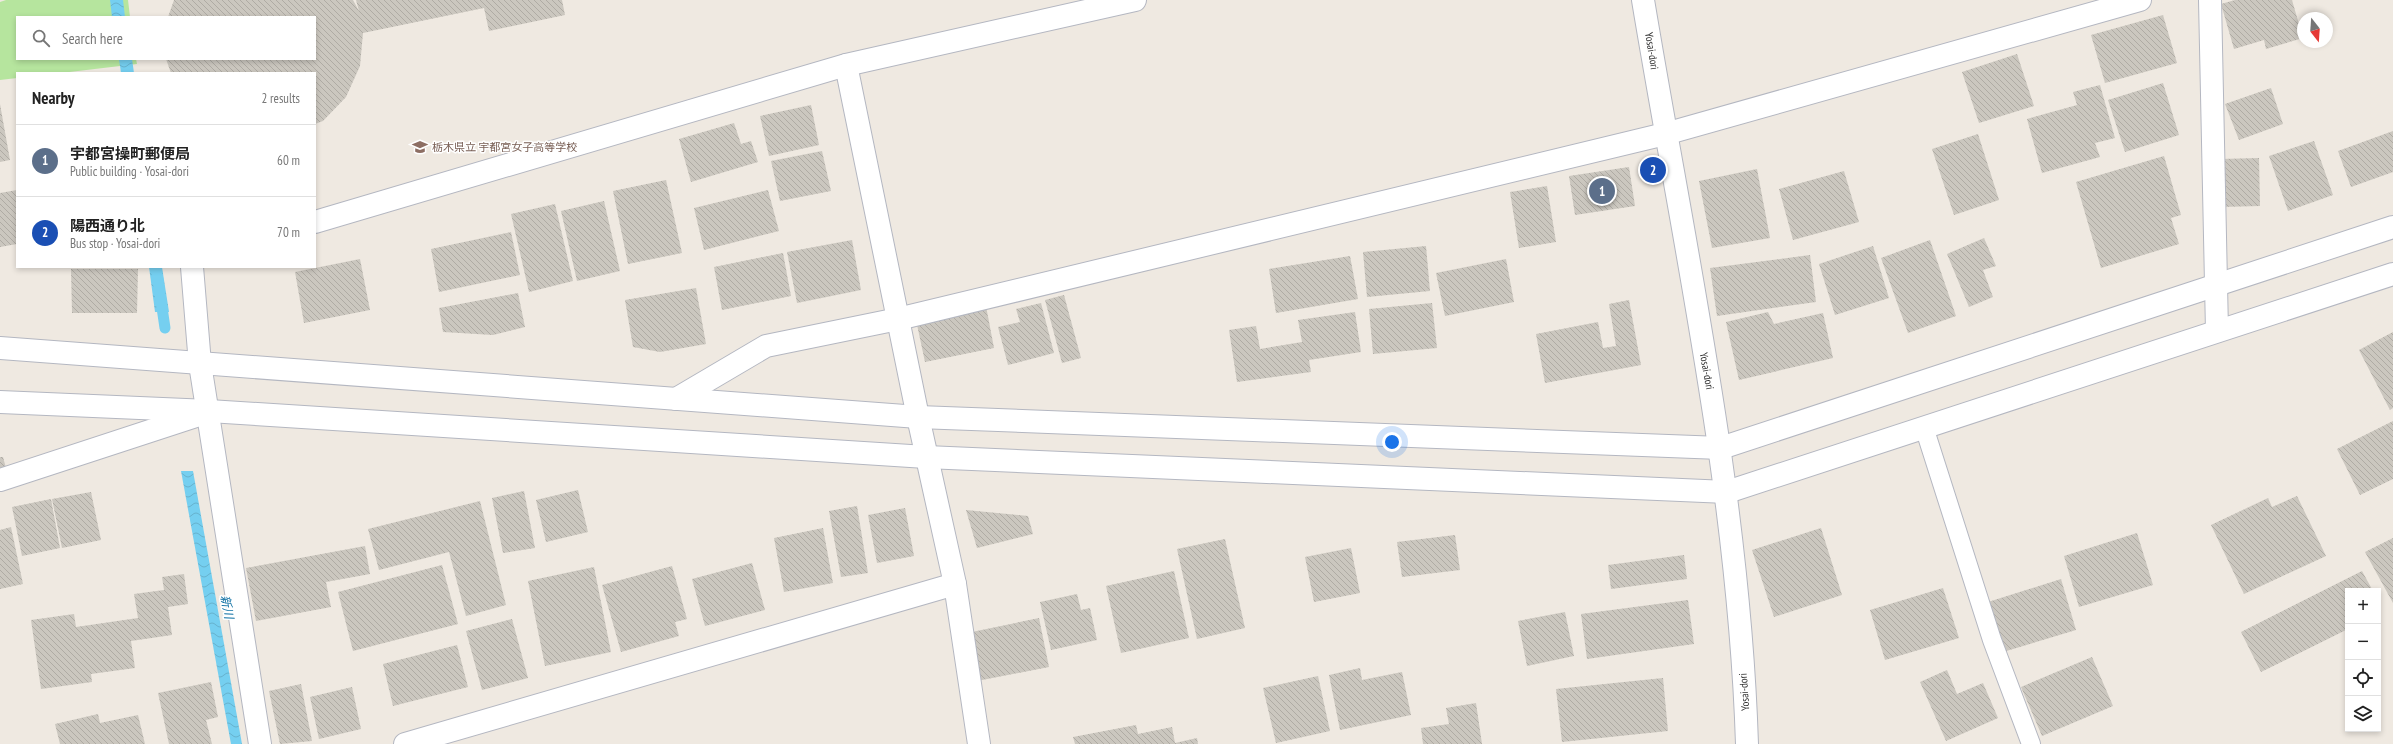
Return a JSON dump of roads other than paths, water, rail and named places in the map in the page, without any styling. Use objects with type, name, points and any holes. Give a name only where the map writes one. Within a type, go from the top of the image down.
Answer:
[{"type":"street","points":[[316,222],[846,64],[1135,0]]},
{"type":"street","name":"Yosai-dori","points":[[1643,0],[1665,134],[1721,448],[1740,621],[1747,744]]},
{"type":"street","points":[[676,399],[766,346],[898,319],[1665,134],[2140,0]]},
{"type":"street","points":[[2210,0],[2217,331]]},
{"type":"street","points":[[846,64],[926,457],[955,584],[978,744]]},
{"type":"street","points":[[0,348],[918,417],[1721,448],[2393,227]]},
{"type":"street","points":[[192,268],[200,364],[209,411],[260,744]]},
{"type":"street","points":[[0,402],[209,411],[926,457],[1727,492],[2393,274]]},
{"type":"street","points":[[0,480],[209,411]]},
{"type":"street","points":[[405,744],[955,584]]},
{"type":"lane","points":[[1924,427],[1992,640],[2031,744]]},
{"type":"water","points":[[110,0],[123,0],[125,16],[112,16]]},
{"type":"water","points":[[119,60],[132,60],[134,72],[121,72]]},
{"type":"water","points":[[149,268],[162,268],[169,312],[155,312]]},
{"type":"water","points":[[181,471],[193,471],[242,744],[231,744]]},
{"type":"waterway","name":"新川","points":[[156,268],[165,328]]},
{"type":"place","name":"栃木県立 宇都宮女子高等学校","points":[[420,147]]},
{"type":"place","name":"陽西通り北","points":[[1653,170]]},
{"type":"place","name":"宇都宮操町郵便局","points":[[1602,191]]}]
